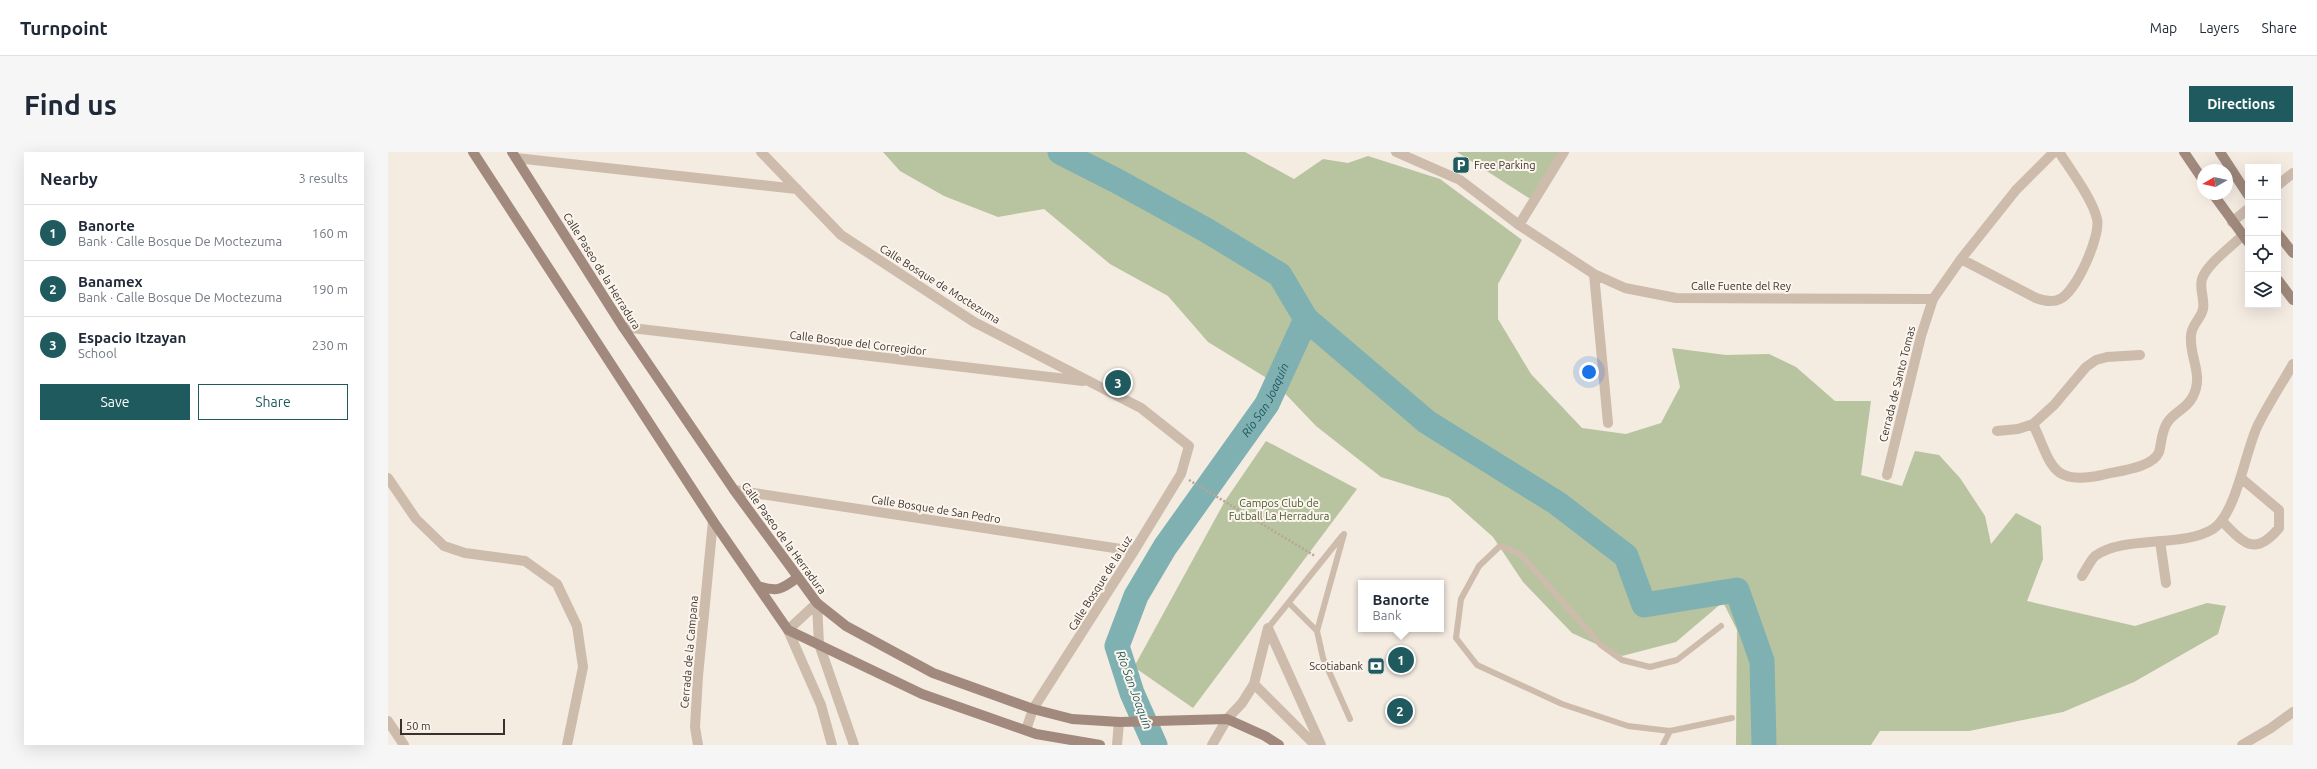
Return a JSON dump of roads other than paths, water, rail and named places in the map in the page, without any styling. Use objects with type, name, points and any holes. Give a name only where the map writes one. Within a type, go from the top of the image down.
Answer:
[{"type":"main road","points":[[473,152],[713,521],[788,630],[922,694],[1026,730],[1054,737],[1100,745]]},
{"type":"main road","points":[[2184,152],[2197,171]]},
{"type":"main road","points":[[2220,152],[2245,190]]},
{"type":"main road","name":"Calle Paseo de la Herradura","points":[[514,155],[622,327],[734,490],[796,578],[816,603],[846,626],[933,673],[1033,709],[1072,719],[1120,722],[1227,719],[1265,736],[1279,745]]},
{"type":"main road","points":[[2217,200],[2245,238]]},
{"type":"main road","points":[[2280,236],[2293,254]]},
{"type":"main road","points":[[2281,284],[2293,300]]},
{"type":"main road","points":[[758,586],[776,590],[784,588],[796,578]]},
{"type":"street","name":"Calle Bosque de Moctezuma","points":[[761,152],[841,235],[854,244],[974,322],[1141,408],[1189,446]]},
{"type":"street","name":"Calle Fuente del Rey","points":[[1396,152],[1460,180],[1520,225],[1594,274],[1626,288],[1676,298],[1934,299]]},
{"type":"street","points":[[1520,225],[1564,152]]},
{"type":"street","points":[[1934,299],[1961,259],[2016,190],[2054,152]]},
{"type":"street","points":[[1961,259],[2036,298],[2047,302],[2059,300],[2069,292],[2094,244],[2098,232],[2097,218],[2059,152]]},
{"type":"street","points":[[514,155],[797,189]]},
{"type":"street","points":[[2281,182],[2293,173]]},
{"type":"street","points":[[2232,222],[2245,211]]},
{"type":"street","points":[[2033,424],[2054,468],[2062,476],[2091,477],[2152,462],[2158,453],[2162,434],[2167,422],[2186,406],[2193,397],[2198,381],[2197,366],[2191,336],[2193,325],[2203,308],[2201,288],[2205,270],[2245,238]]},
{"type":"street","points":[[1594,274],[1608,423]]},
{"type":"street","name":"Cerrada de Santo Tomas","points":[[1887,475],[1921,336],[1934,299]]},
{"type":"street","name":"Calle Bosque del Corregidor","points":[[622,327],[1091,382]]},
{"type":"street","points":[[1997,431],[2018,429],[2033,424],[2054,405],[2086,367],[2096,360],[2107,357],[2140,355]]},
{"type":"street","points":[[2082,576],[2094,557],[2107,549],[2198,535],[2212,529],[2222,521],[2241,478],[2249,447],[2257,426],[2293,364]]},
{"type":"street","name":"Calle Bosque de la Luz","points":[[1026,730],[1033,709],[1134,551],[1181,474],[1189,446]]},
{"type":"street","points":[[388,478],[416,519],[444,546],[465,553],[525,561],[557,584],[577,626],[583,667],[567,745]]},
{"type":"street","points":[[2222,521],[2244,543],[2251,545],[2258,545],[2273,535],[2279,528],[2278,510],[2241,478]]},
{"type":"street","name":"Calle Bosque de San Pedro","points":[[734,490],[1134,551]]},
{"type":"street","name":"Cerrada de la Campana","points":[[698,745],[695,727],[698,676],[713,521]]},
{"type":"street","points":[[2160,541],[2166,584]]},
{"type":"street","points":[[816,603],[788,630],[821,705],[832,745]]},
{"type":"street","points":[[816,603],[819,644],[854,745]]},
{"type":"street","points":[[1212,745],[1227,719],[1242,703],[1254,684],[1268,628]]},
{"type":"street","points":[[1268,628],[1321,745]]},
{"type":"street","points":[[1254,684],[1315,745]]},
{"type":"street","points":[[2242,745],[2271,728],[2293,712]]},
{"type":"street","points":[[388,721],[404,745]]},
{"type":"street","points":[[1117,745],[1120,722]]},
{"type":"street","points":[[1054,737],[1063,745]]},
{"type":"lane","points":[[1268,628],[1344,534],[1317,631],[1323,658],[1350,719]]},
{"type":"lane","points":[[1720,626],[1677,660],[1650,667],[1622,660],[1601,645],[1520,554],[1500,546],[1479,566],[1461,599],[1456,638],[1477,665],[1562,704],[1628,726],[1670,730],[1732,718]]},
{"type":"lane","points":[[1289,603],[1317,631]]},
{"type":"lane","points":[[1663,745],[1670,730]]},
{"type":"waterway","points":[[1060,152],[1117,181],[1206,230],[1280,275],[1306,319],[1427,422],[1557,503],[1626,556],[1644,605],[1737,590],[1762,661],[1764,745]]},
{"type":"waterway","name":"Río San Joaquín","points":[[1155,745],[1132,693],[1117,646],[1136,596],[1165,547],[1267,404],[1306,319]]},
{"type":"place","name":"Free Parking","points":[[1461,165]]},
{"type":"place","name":"Espacio Itzayan","points":[[1118,383]]},
{"type":"place","name":"Banorte","points":[[1401,660]]},
{"type":"place","name":"Scotiabank","points":[[1376,666]]},
{"type":"place","name":"Banamex","points":[[1400,711]]},
{"type":"park label","name":"Campos Club de Futball La Herradura","points":[[1279,509]]}]
